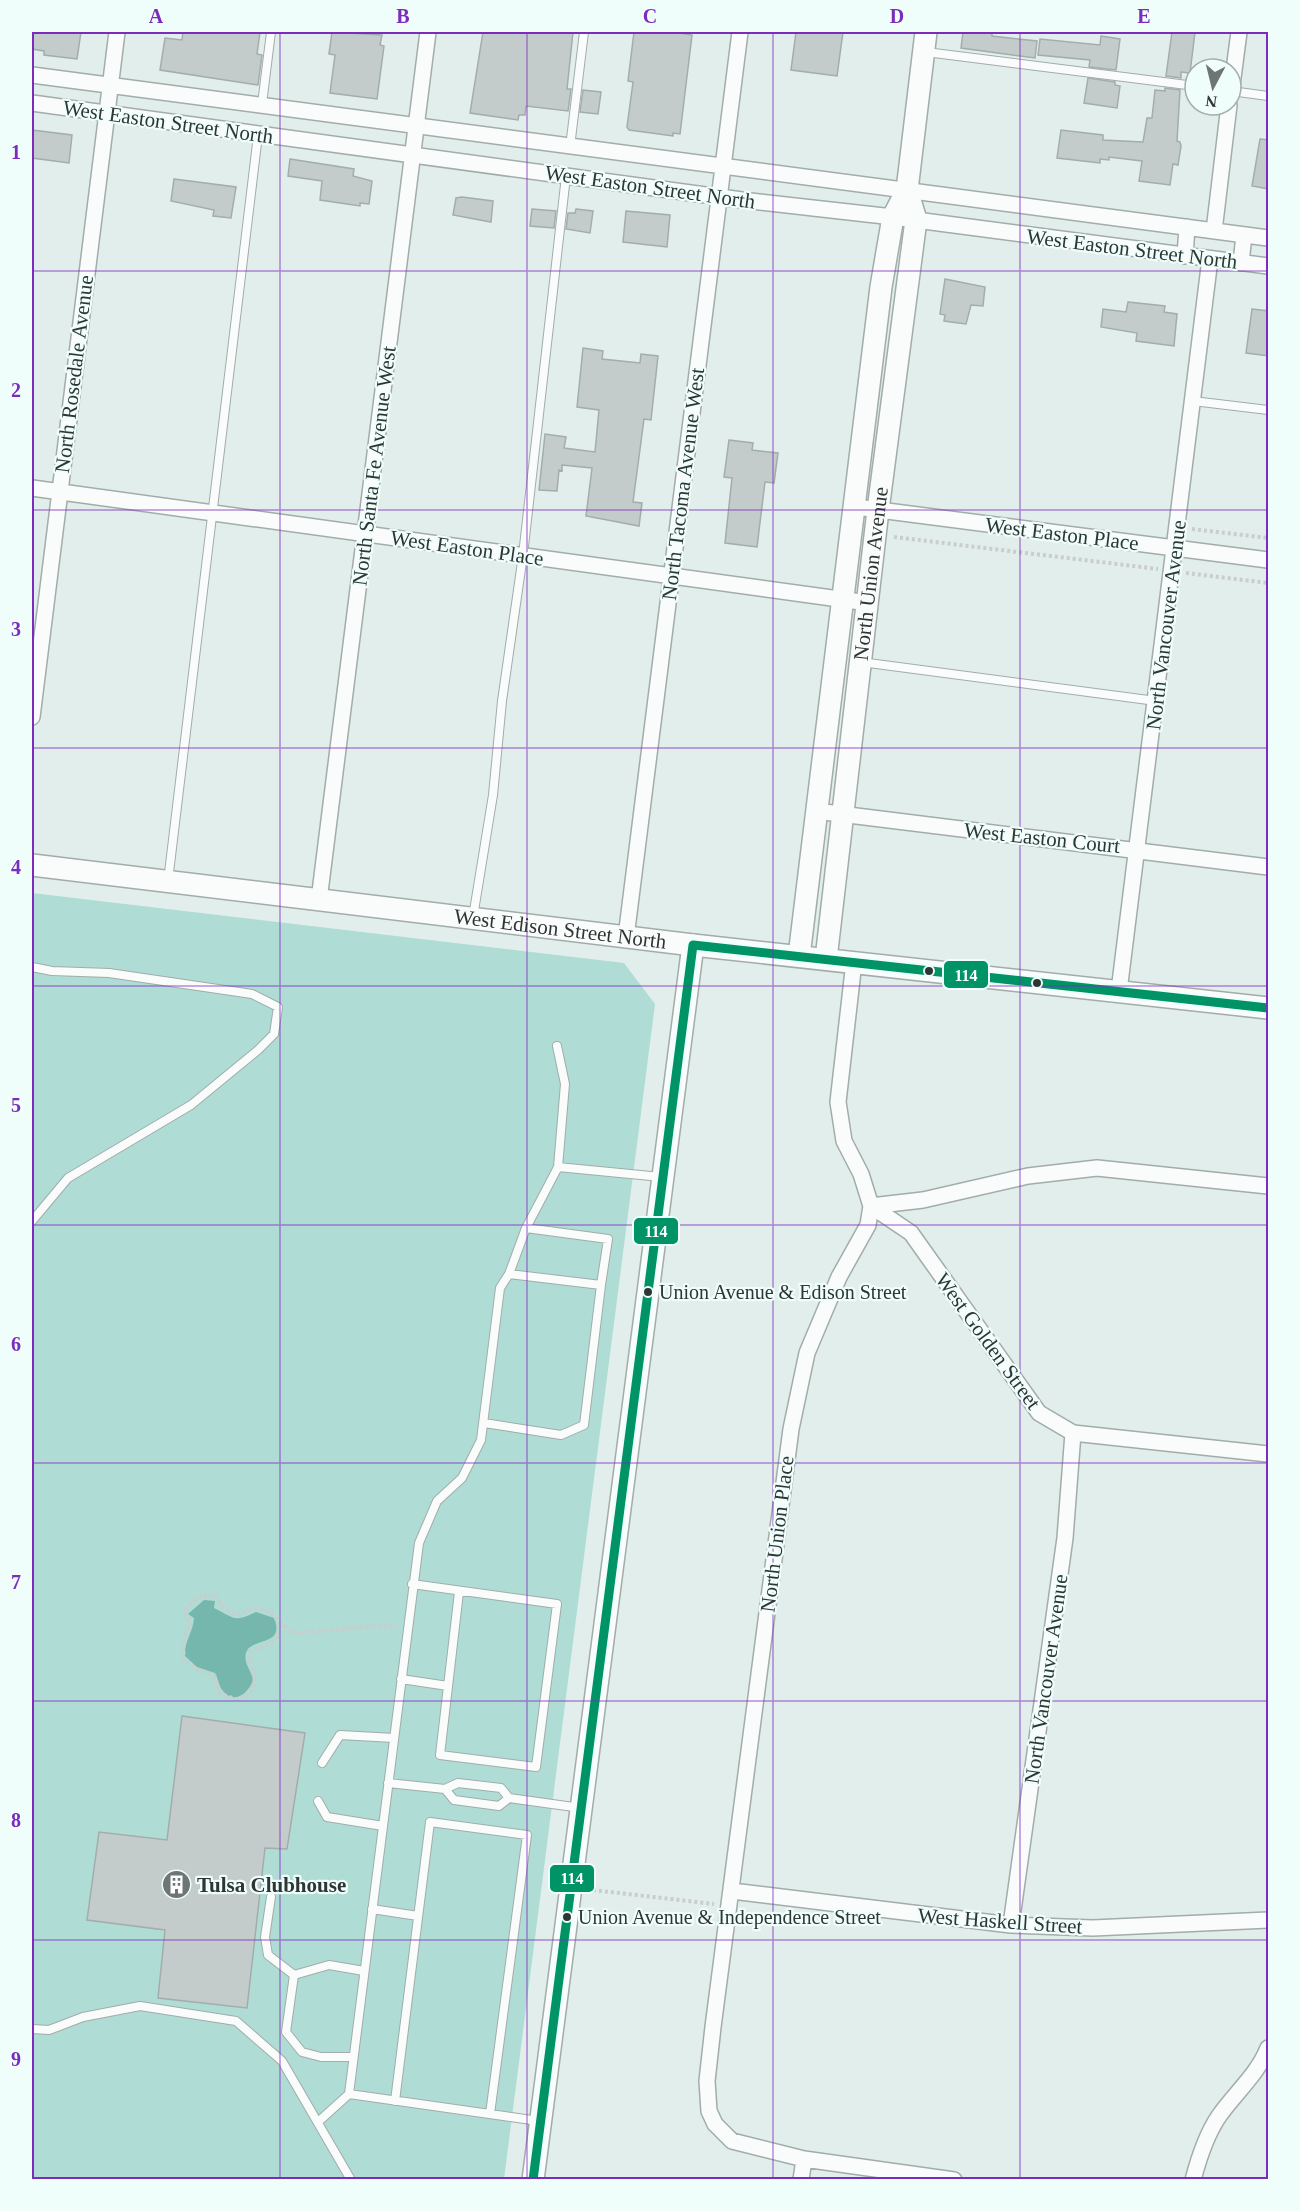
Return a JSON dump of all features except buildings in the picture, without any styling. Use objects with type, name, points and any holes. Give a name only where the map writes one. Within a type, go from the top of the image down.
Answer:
[{"type":"street","name":"North Rosedale Avenue","points":[[32,717],[117,32]]},
{"type":"street","name":"North Santa Fe Avenue West","points":[[319,900],[428,32]]},
{"type":"street","name":"North Tacoma Avenue West","points":[[627,937],[740,32]]},
{"type":"street","points":[[1236,57],[1239,32]]},
{"type":"street","name":"North Union Avenue","points":[[799,956],[856,507],[881,287],[893,217],[907,190],[924,42]]},
{"type":"street","name":"West Easton Street North","points":[[32,75],[1269,238]]},
{"type":"street","name":"West Easton Street North","points":[[32,104],[566,174],[719,197],[893,217],[1269,266]]},
{"type":"street","points":[[1214,231],[1228,117]]},
{"type":"street","name":"North Union Avenue","points":[[825,959],[844,816],[878,510],[916,220],[907,190]]},
{"type":"street","points":[[1185,256],[1187,227]]},
{"type":"street","points":[[1240,263],[1244,235]]},
{"type":"street","name":"North Vancouver Avenue","points":[[1119,991],[1157,702],[1210,259]]},
{"type":"street","name":"West Easton Place","points":[[32,488],[867,603]]},
{"type":"street","name":"West Easton Place","points":[[856,507],[1269,560]]},
{"type":"street","name":"West Easton Court","points":[[816,811],[1269,867]]},
{"type":"street","name":"West Edison Street North","points":[[32,866],[693,945],[1269,1008]]},
{"type":"street","points":[[533,2180],[693,945]]},
{"type":"street","points":[[854,962],[838,1102],[844,1141],[861,1174],[871,1206],[939,1197],[1028,1176],[1097,1168],[1269,1186]]},
{"type":"street","name":"West Golden Street","points":[[871,1206],[911,1233],[1039,1413],[1073,1433],[1269,1454]]},
{"type":"street","name":"North Union Place","points":[[804,2158],[732,2141],[715,2124],[710,2111],[706,2081],[798,1388],[807,1353],[819,1321],[839,1277],[868,1225],[871,1206]]},
{"type":"street","name":"North Vancouver Avenue","points":[[1011,1925],[1065,1538],[1073,1433]]},
{"type":"street","name":"West Haskell Street","points":[[731,1899],[1011,1925],[1093,1928],[1269,1920]]},
{"type":"street","points":[[1193,2180],[1199,2157],[1212,2128],[1257,2069],[1269,2048]]},
{"type":"street","points":[[801,2180],[804,2158],[954,2180]]},
{"type":"lane","points":[[262,104],[271,32]]},
{"type":"lane","points":[[570,147],[584,32]]},
{"type":"lane","points":[[924,42],[1183,84]]},
{"type":"lane","points":[[1243,93],[1269,96]]},
{"type":"lane","points":[[168,882],[258,135]]},
{"type":"lane","points":[[472,918],[493,795],[502,701],[523,555],[566,174]]},
{"type":"lane","points":[[1193,401],[1269,410]]},
{"type":"lane","points":[[861,662],[1157,702]]},
{"type":"lane","points":[[32,967],[52,971],[109,973],[252,994],[278,1007],[278,1020],[274,1034],[258,1050],[199,1098],[68,1178],[32,1221]]},
{"type":"lane","points":[[318,2122],[349,2094],[412,1584],[419,1544],[426,1522],[437,1501],[462,1478],[481,1440],[500,1288],[509,1274],[526,1228],[558,1167],[565,1084],[558,1046]]},
{"type":"lane","points":[[558,1167],[662,1177]]},
{"type":"lane","points":[[483,1423],[561,1435],[584,1425],[608,1239],[526,1228]]},
{"type":"lane","points":[[509,1274],[601,1285]]},
{"type":"lane","points":[[412,1584],[557,1604],[536,1767],[440,1755],[459,1592]]},
{"type":"lane","points":[[401,1679],[448,1686]]},
{"type":"lane","points":[[322,1763],[340,1735],[394,1738]]},
{"type":"lane","points":[[388,1784],[446,1789],[458,1783],[501,1788],[509,1798],[581,1808]]},
{"type":"lane","points":[[446,1789],[454,1800],[498,1806],[509,1798]]},
{"type":"lane","points":[[318,1801],[327,1817],[383,1826]]},
{"type":"lane","points":[[395,2101],[430,1822],[527,1835],[490,2114]]},
{"type":"lane","points":[[271,1897],[265,1937],[268,1955],[294,1975]]},
{"type":"lane","points":[[372,1910],[418,1916]]},
{"type":"lane","points":[[294,1975],[329,1965],[364,1971]]},
{"type":"lane","points":[[294,1975],[286,2032],[302,2052],[321,2057],[353,2057]]},
{"type":"lane","points":[[32,2029],[49,2030],[83,2017],[140,2006],[236,2021],[282,2061],[351,2180]]},
{"type":"lane","points":[[349,2094],[541,2121]]},
{"type":"path","points":[[1177,527],[1269,538]]},
{"type":"path","points":[[884,535],[1269,583]]},
{"type":"path","points":[[281,1625],[276,1640],[250,1652],[248,1659],[255,1670],[254,1687],[249,1696],[239,1700],[220,1694],[215,1677],[196,1669],[184,1660],[183,1641],[191,1621],[184,1613],[198,1598],[216,1596],[222,1606],[235,1615],[252,1608],[264,1610],[274,1614],[288,1632],[375,1626],[407,1628]]},
{"type":"path","points":[[593,1890],[731,1899]]},
{"type":"shaded area","points":[[32,893],[624,963],[655,1004],[504,2179],[32,2179]]},
{"type":"shaded area","points":[[204,1600],[215,1601],[214,1608],[230,1617],[238,1618],[256,1612],[274,1618],[276,1627],[271,1638],[249,1648],[246,1653],[253,1680],[241,1696],[227,1695],[215,1673],[197,1667],[185,1656],[194,1618],[188,1614]]},
{"type":"transit line","name":"114","points":[[533,2180],[693,945],[1268,1008]]},
{"type":"place","name":"Union Avenue & Edison Street","points":[[648,1292]]},
{"type":"place","name":"Tulsa Clubhouse","points":[[176,1885]]},
{"type":"place","name":"Union Avenue & Independence Street","points":[[567,1917]]}]
